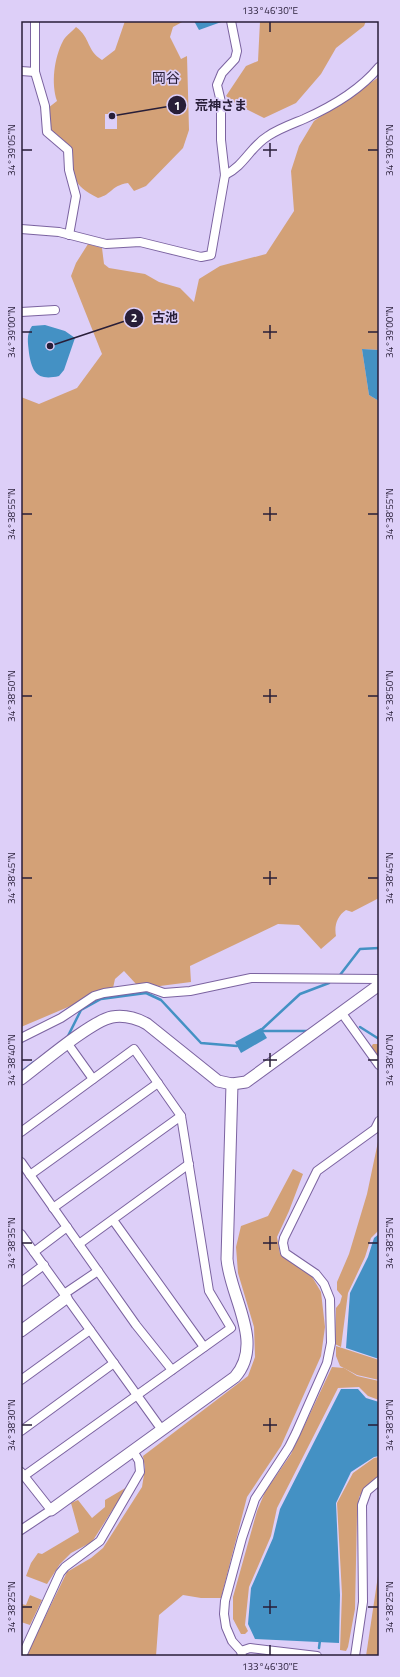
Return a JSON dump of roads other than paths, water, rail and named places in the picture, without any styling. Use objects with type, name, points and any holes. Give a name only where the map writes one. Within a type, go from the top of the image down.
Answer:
[{"type":"street","points":[[35,21],[35,72],[45,106],[47,132],[68,150],[69,170],[76,196],[70,235]]},
{"type":"street","points":[[21,229],[59,232],[106,244],[140,242],[207,257],[211,255],[225,175],[221,140],[221,102],[217,85],[222,73],[235,59],[237,51],[231,21]]},
{"type":"street","points":[[225,175],[237,169],[259,142],[269,135],[331,106],[344,97],[379,67]]},
{"type":"street","points":[[21,71],[35,72]]},
{"type":"street","points":[[21,312],[55,310]]},
{"type":"street","points":[[21,1038],[61,1018],[94,996],[104,993],[147,988],[164,993],[190,991],[251,978],[379,980]]},
{"type":"street","points":[[21,1079],[102,1020],[121,1016],[138,1019],[147,1024],[212,1077],[224,1083],[232,1084],[252,1079],[379,985]]},
{"type":"street","points":[[341,1012],[379,1065]]},
{"type":"street","points":[[68,1044],[93,1079]]},
{"type":"street","points":[[21,1132],[134,1049],[181,1116],[209,1291],[231,1328],[23,1474],[51,1510]]},
{"type":"street","points":[[30,1175],[158,1083]]},
{"type":"street","points":[[21,1530],[235,1377],[243,1367],[248,1344],[246,1331],[230,1282],[227,1259],[232,1084]]},
{"type":"street","points":[[53,1208],[181,1116]]},
{"type":"street","points":[[317,1656],[250,1648],[241,1654],[232,1641],[226,1627],[224,1614],[225,1601],[242,1538],[255,1499],[289,1447],[296,1433],[327,1363],[331,1343],[331,1309],[328,1291],[316,1274],[285,1253],[283,1243],[284,1238],[317,1171],[375,1129],[379,1121]]},
{"type":"street","points":[[21,1162],[136,1326],[172,1370]]},
{"type":"street","points":[[79,1244],[189,1164]]},
{"type":"street","points":[[113,1220],[204,1347]]},
{"type":"street","points":[[34,1252],[67,1227]]},
{"type":"street","points":[[21,1234],[162,1430]]},
{"type":"street","points":[[21,1282],[44,1265]]},
{"type":"street","points":[[21,1331],[98,1270]]},
{"type":"street","points":[[21,1380],[90,1330]]},
{"type":"street","points":[[21,1431],[114,1363]]},
{"type":"street","points":[[22,1656],[60,1573],[65,1567],[100,1541],[140,1472],[139,1461],[132,1451]]},
{"type":"street","points":[[355,1656],[363,1602],[362,1505],[367,1492],[379,1481]]},
{"type":"water","points":[[194,21],[224,21],[199,30]]},
{"type":"water","points":[[45,325],[65,331],[75,338],[64,370],[59,376],[46,377],[37,374],[30,360],[28,339],[30,329],[32,326]]},
{"type":"water","points":[[362,349],[379,350],[379,401],[369,395]]},
{"type":"water","points":[[261,1028],[267,1038],[241,1053],[235,1042]]},
{"type":"water","points":[[379,1234],[379,1359],[346,1348],[350,1293],[368,1257],[374,1238]]},
{"type":"water","points":[[341,1389],[358,1389],[366,1398],[379,1402],[379,1456],[374,1457],[351,1472],[336,1503],[340,1595],[339,1643],[255,1639],[248,1624],[251,1588],[273,1538],[280,1509]]},
{"type":"waterway","points":[[340,975],[360,949],[379,948]]},
{"type":"waterway","points":[[259,1032],[300,994],[329,983]]},
{"type":"waterway","points":[[67,1038],[81,1010],[101,999],[146,993],[161,1000],[201,1043],[237,1046]]},
{"type":"waterway","points":[[360,1027],[379,1039]]},
{"type":"waterway","points":[[261,1031],[307,1031]]},
{"type":"waterway","points":[[21,1072],[34,1062]]},
{"type":"waterway","points":[[319,1648],[320,1640]]},
{"type":"place","name":"荒神さま","points":[[112,116]]},
{"type":"place","name":"古池","points":[[50,346]]},
{"type":"district","name":"岡谷","points":[[166,77]]}]
